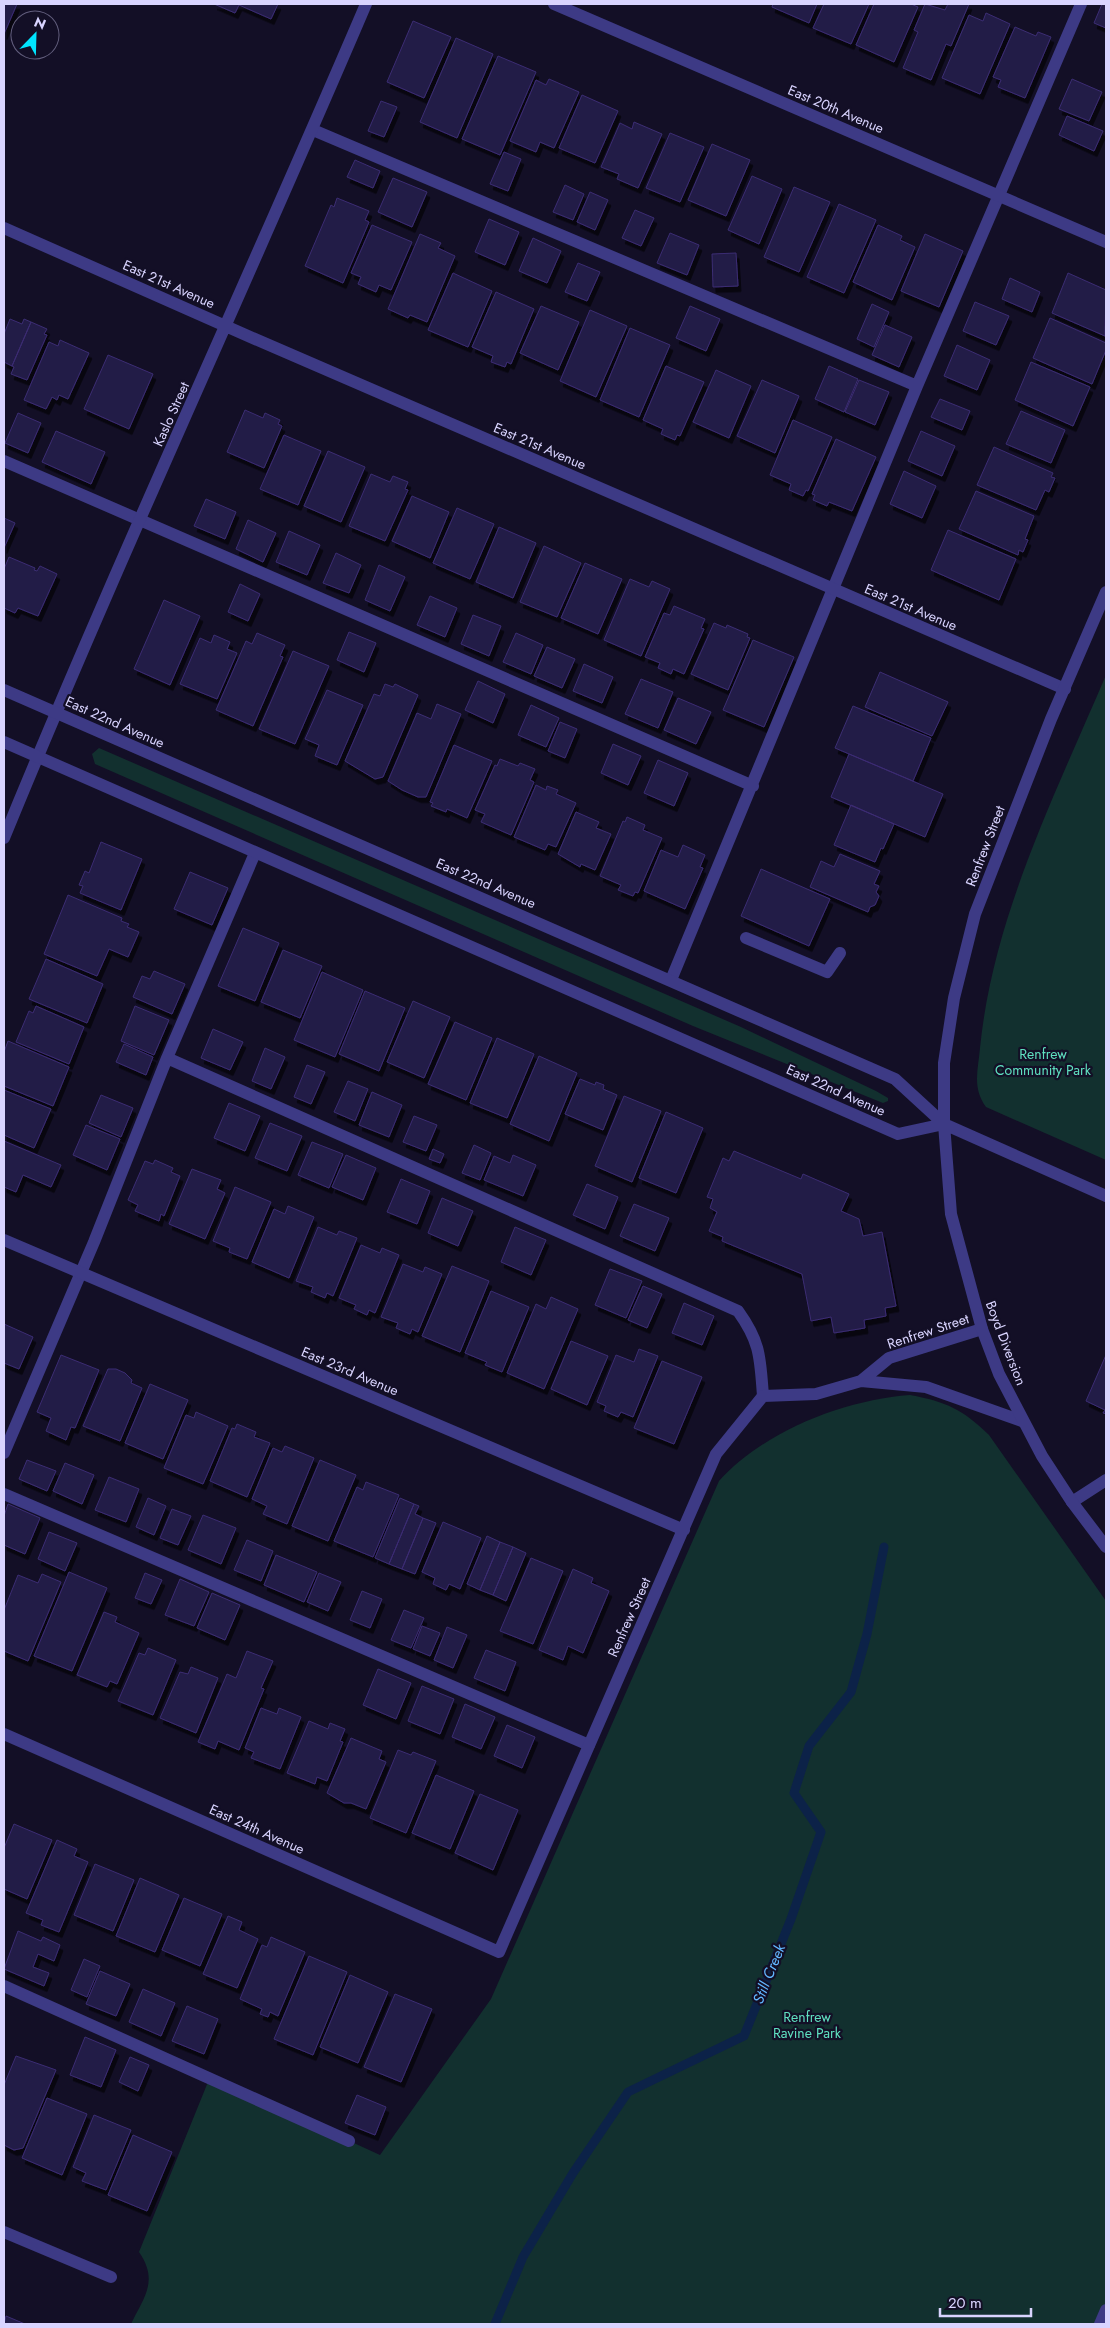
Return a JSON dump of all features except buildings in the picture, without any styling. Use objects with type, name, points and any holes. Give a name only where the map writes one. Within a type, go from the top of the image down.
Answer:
[{"type":"street","name":"Kaslo Street","points":[[4,838],[56,712],[227,326],[366,4]]},
{"type":"street","name":"East 20th Avenue","points":[[554,4],[1106,242]]},
{"type":"street","points":[[671,980],[917,386],[1081,4]]},
{"type":"street","points":[[312,130],[917,386]]},
{"type":"street","name":"East 21st Avenue","points":[[4,228],[1065,689]]},
{"type":"street","points":[[4,461],[752,786]]},
{"type":"street","name":"Renfrew Street","points":[[944,1124],[944,1063],[954,998],[976,914],[1047,728],[1106,592]]},
{"type":"street","name":"East 22nd Avenue","points":[[4,690],[895,1079],[944,1124],[1106,1196]]},
{"type":"street","name":"East 22nd Avenue","points":[[4,742],[255,854],[898,1134],[944,1124]]},
{"type":"street","points":[[4,1453],[167,1058],[255,854]]},
{"type":"street","points":[[746,938],[827,972],[840,953]]},
{"type":"street","points":[[167,1058],[738,1311],[748,1325],[759,1348],[763,1396]]},
{"type":"street","name":"Boyd Diversion","points":[[944,1124],[951,1214],[982,1329],[999,1374],[1022,1422],[1042,1456],[1072,1502],[1106,1547]]},
{"type":"street","name":"East 23rd Avenue","points":[[4,1240],[684,1530]]},
{"type":"street","name":"Renfrew Street","points":[[861,1381],[889,1358],[982,1329]]},
{"type":"street","name":"Renfrew Street","points":[[499,1952],[716,1454],[763,1396],[816,1394],[861,1381],[926,1387],[1022,1422]]},
{"type":"street","points":[[1072,1502],[1106,1480]]},
{"type":"street","points":[[4,1494],[589,1745]]},
{"type":"street","name":"East 24th Avenue","points":[[4,1734],[499,1952]]},
{"type":"street","points":[[4,1986],[349,2141]]},
{"type":"street","points":[[4,2232],[111,2277]]},
{"type":"street","points":[[1100,2324],[1106,2310]]},
{"type":"green space","name":"Renfrew Community Park","points":[[1106,675],[1106,1160],[986,1107],[979,1093],[977,1079],[987,999],[998,951],[1012,904],[1047,811]]},
{"type":"green space","points":[[99,748],[741,1027],[876,1091],[888,1098],[888,1101],[883,1103],[693,1026],[95,764],[92,754]]},
{"type":"green space","name":"Renfrew Ravine Park","points":[[910,1395],[953,1408],[989,1435],[1106,1601],[1106,2310],[1100,2324],[131,2324],[145,2297],[149,2280],[145,2262],[139,2252],[210,2077],[380,2155],[491,1999],[719,1481],[737,1463],[759,1447],[807,1421],[832,1411],[859,1404]]},
{"type":"waterway","name":"Still Creek","points":[[495,2324],[523,2257],[573,2173],[628,2092],[744,2036],[791,1919],[821,1832],[794,1793],[809,1746],[851,1692],[867,1634],[884,1547]]}]
